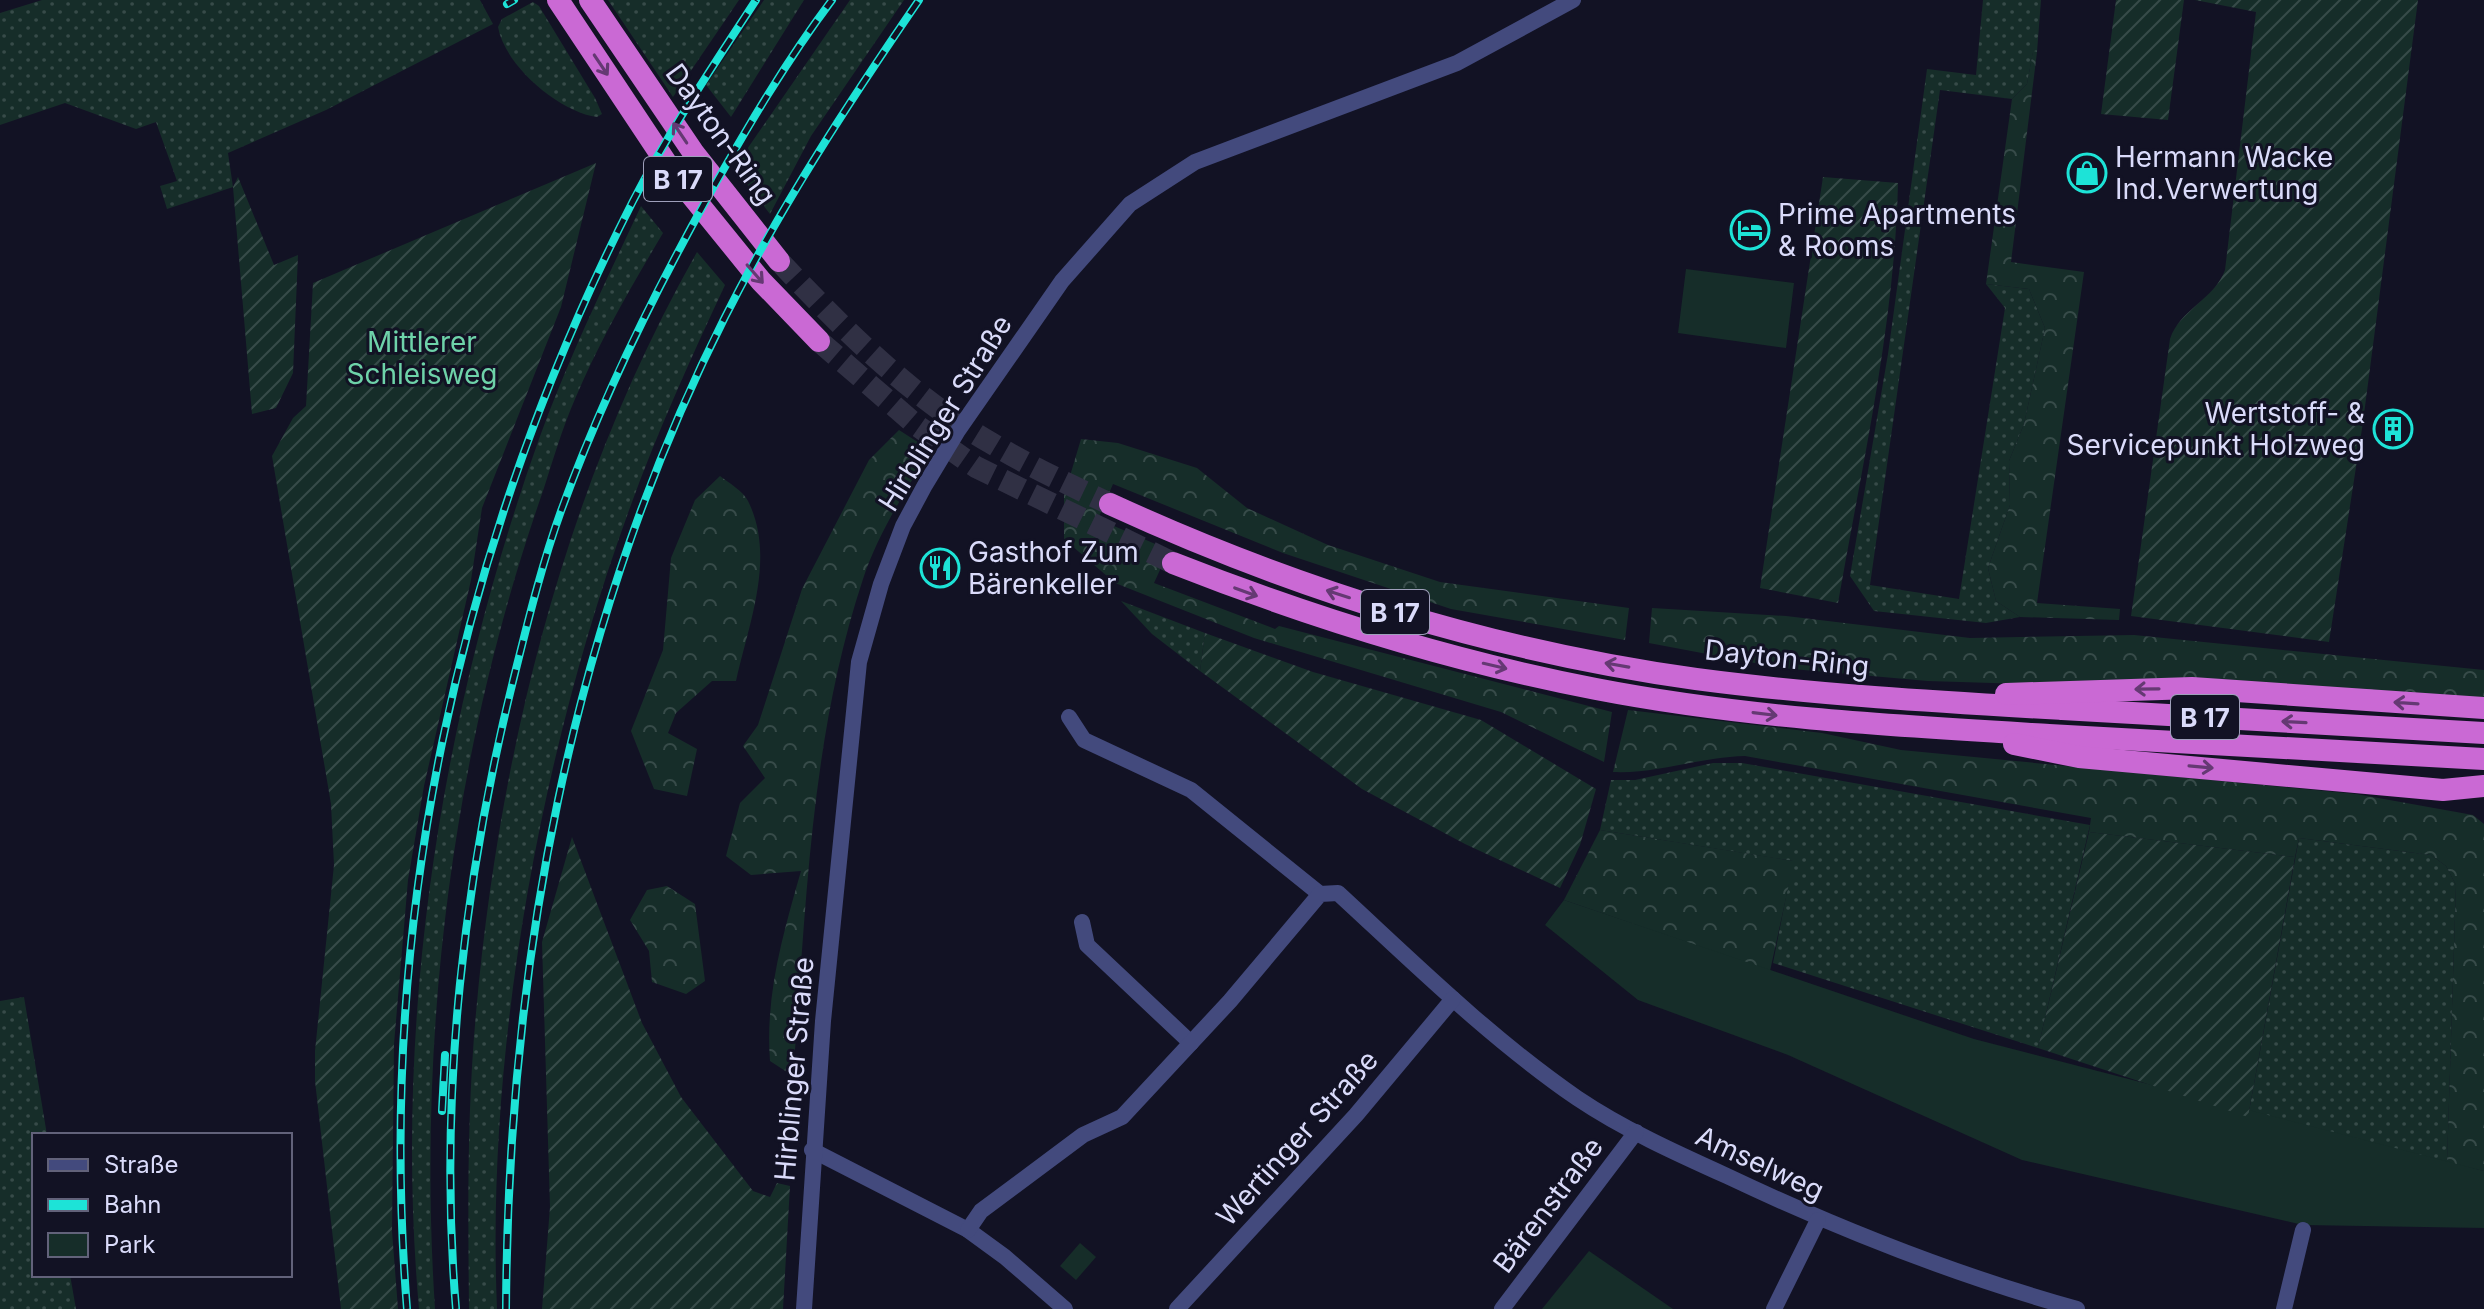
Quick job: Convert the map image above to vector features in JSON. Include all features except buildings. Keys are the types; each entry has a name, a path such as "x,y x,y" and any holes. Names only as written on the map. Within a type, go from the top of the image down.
{"highway":[{"name":"Dayton-Ring","path":"558,0 671,170 761,281 819,341"},
{"name":"Dayton-Ring","path":"590,0 693,152 779,261"},
{"name":"Dayton-Ring","path":"1110,504 1182,537 1307,584 1469,632 1693,679 1925,701 2484,733"},
{"name":"Dayton-Ring","path":"1173,563 1335,622 1463,659 1583,686 1769,714 1930,728 2484,759"},
{"path":"1925,701 2039,691 2192,688 2484,708"},
{"path":"1930,728 2079,757 2443,790 2484,786"},
{"path":"2443,790 2484,804"}],"street":[{"name":"Hirblinger Straße","path":"804,1309 812,1150 859,662 881,584 903,526 957,432 1077,260 1130,204 1168,177 1210,156 1457,63 1573,0"},
{"name":"Amselweg","path":"1069,717 1084,740 1191,790 1320,894 1338,893 1506,1047 1579,1099 1636,1132 1818,1220 2023,1302 2077,1309"},
{"path":"968,1230 981,1211 1083,1135 1122,1117 1191,1043 1320,894"},
{"path":"1082,922 1087,945 1191,1043"},
{"name":"Wertinger Straße","path":"1177,1309 1336,1137 1453,999"},
{"name":"Bärenstraße","path":"1502,1309 1636,1132"},
{"path":"812,1150 968,1230 1065,1309"},
{"path":"1774,1309 1818,1220"},
{"path":"2284,1309 2303,1230"}],"green space":[{"path":"42,0 480,0 493,24 326,110 228,153 233,187 167,209 160,186 177,181 156,122 136,129 65,103 0,125 0,13"},
{"path":"608,0 739,0 673,97"},
{"path":"764,0 804,0 731,117 706,85"},
{"path":"850,0 904,0 811,136 770,214 734,168"},
{"path":"1983,0 2041,0 2037,52 2033,52 2027,84 2012,99 1940,90 1870,585 1959,599 2005,308 1986,284 2029,289 2045,328 2024,424 2009,461 2010,505 1988,568 1996,601 2020,617 1986,623 1874,611 1850,576 1888,354 1927,69 1976,75"},
{"path":"2116,0 2184,0 2168,120 2101,114"},
{"path":"2195,0 2418,0 2363,422 2329,642 2131,616 2170,339 2181,320 2213,289 2225,270 2256,12"},
{"path":"533,2 539,6 595,98 602,114 597,117 551,97 511,57 498,27 502,19"},
{"path":"2033,51 2037,52 2011,262 2084,272 2037,603 2120,609 2119,620 2020,617 1996,601 1988,568 2010,505 2009,461 2024,424 2045,328 2029,289 1986,284 2012,99 2027,84"},
{"name":"Mittlerer Schleisweg","path":"596,163 561,307 482,508 471,580 424,786 408,880 394,1044 392,1231 398,1309 341,1309 315,1081 315,1051 334,865 331,804 272,456 293,418 306,406 313,283"},
{"path":"238,177 274,265 298,255 293,373 276,408 252,414 233,187"},
{"path":"1823,177 1898,183 1896,236 1884,341 1838,603 1760,588"},
{"path":"641,206 663,233 627,294 570,410 511,590 485,690 464,792 448,894 437,998 431,1102 435,1309 419,1309 413,1199 413,1089 420,978 432,868 451,758 475,650 539,439 575,350"},
{"path":"697,252 725,285 674,398 628,513 569,704 525,905 510,1008 500,1110 496,1211 497,1309 469,1309 468,1198 476,1013 502,815 522,717 546,620 575,525 610,432 651,341"},
{"path":"1686,269 1794,283 1786,348 1678,333"},
{"path":"899,430 930,450 876,545 845,639 821,762 813,825 793,1076 770,1061 769,1036 777,965 801,871 751,875 726,856 740,803 765,778 743,746 758,725 802,589 869,460"},
{"path":"1081,439 1118,443 1197,468 1247,508 1328,545 1440,582 1629,608 1625,640 1451,609 1283,553 1113,484 1098,519 1169,550 1154,583 1275,629 1279,626 1612,712 1604,762 1501,712 1254,638 1115,583 1064,539 1064,496"},
{"path":"720,476 748,501 756,522 760,567 753,613 736,681 712,681 676,713 668,733 697,749 687,796 654,789 631,731 663,650 671,558 695,500"},
{"path":"1121,601 1205,633 1200,671 1152,634"},
{"path":"1652,608 1786,616 1970,638 2134,635 2484,670 2484,698 1928,681 1781,668 1649,643"},
{"path":"1205,633 1313,672 1481,720 1596,789 1580,845 1560,888 1465,844 1362,789 1200,671"},
{"path":"1628,710 1822,733 1901,750 2356,794 2473,815 2484,824 2484,1171 2447,1163 2456,885 2446,866 2431,855 2299,838 2295,857 2089,832 2091,818 1745,756 1613,772"},
{"path":"1713,763 1742,763 2090,825 2038,1048 1773,963 1793,861 1600,830 1611,780 1635,780"},
{"path":"1600,830 1794,861 1770,971 1564,900"},
{"path":"2089,832 2295,857 2248,1117 2038,1048"},
{"path":"572,837 642,1023 681,1097 753,1191 770,1197 777,1183 790,1186 783,1309 542,1309 550,1207 542,942"},
{"path":"2299,838 2431,855 2446,866 2456,885 2447,1163 2248,1117"},
{"path":"667,886 695,904 705,981 686,994 652,982 649,951 630,920 647,890"},
{"path":"1564,900 1974,1039 2484,1171 2484,1228 2303,1225 2022,1160 1788,1055 1638,1000 1545,925"},
{"path":"24,997 47,1133 32,1133 32,1277 70,1277 76,1309 0,1309 0,1001"},
{"path":"1080,1243 1096,1257 1076,1280 1060,1266"},
{"path":"1589,1251 1673,1309 1542,1309"}],"tunnel":[{"path":"779,261 853,336 933,404 1005,451 1110,504"},
{"path":"819,341 916,425 976,467 1173,563"}],"railway":[{"path":"507,4 514,0"},
{"path":"407,1309 401,1165 405,1022 419,880 443,740 476,601 520,465 572,331 647,175 756,0"},
{"path":"456,1309 450,1147 460,985 470,904 498,744 543,568 561,511 593,430 667,272 752,120 832,0"},
{"path":"506,1309 510,1181 519,1053 535,926 558,800 588,676 626,553 671,434 725,317 817,155 919,0"},
{"path":"442,1111 445,1055"}],"place":[{"name":"Hermann Wacke Ind.Verwertung","path":"2087,173"},
{"name":"Prime Apartments & Rooms","path":"1750,230"},
{"name":"Wertstoff- & Servicepunkt Holzweg","path":"2393,429"},
{"name":"Gasthof Zum Bärenkeller","path":"940,568"}]}
